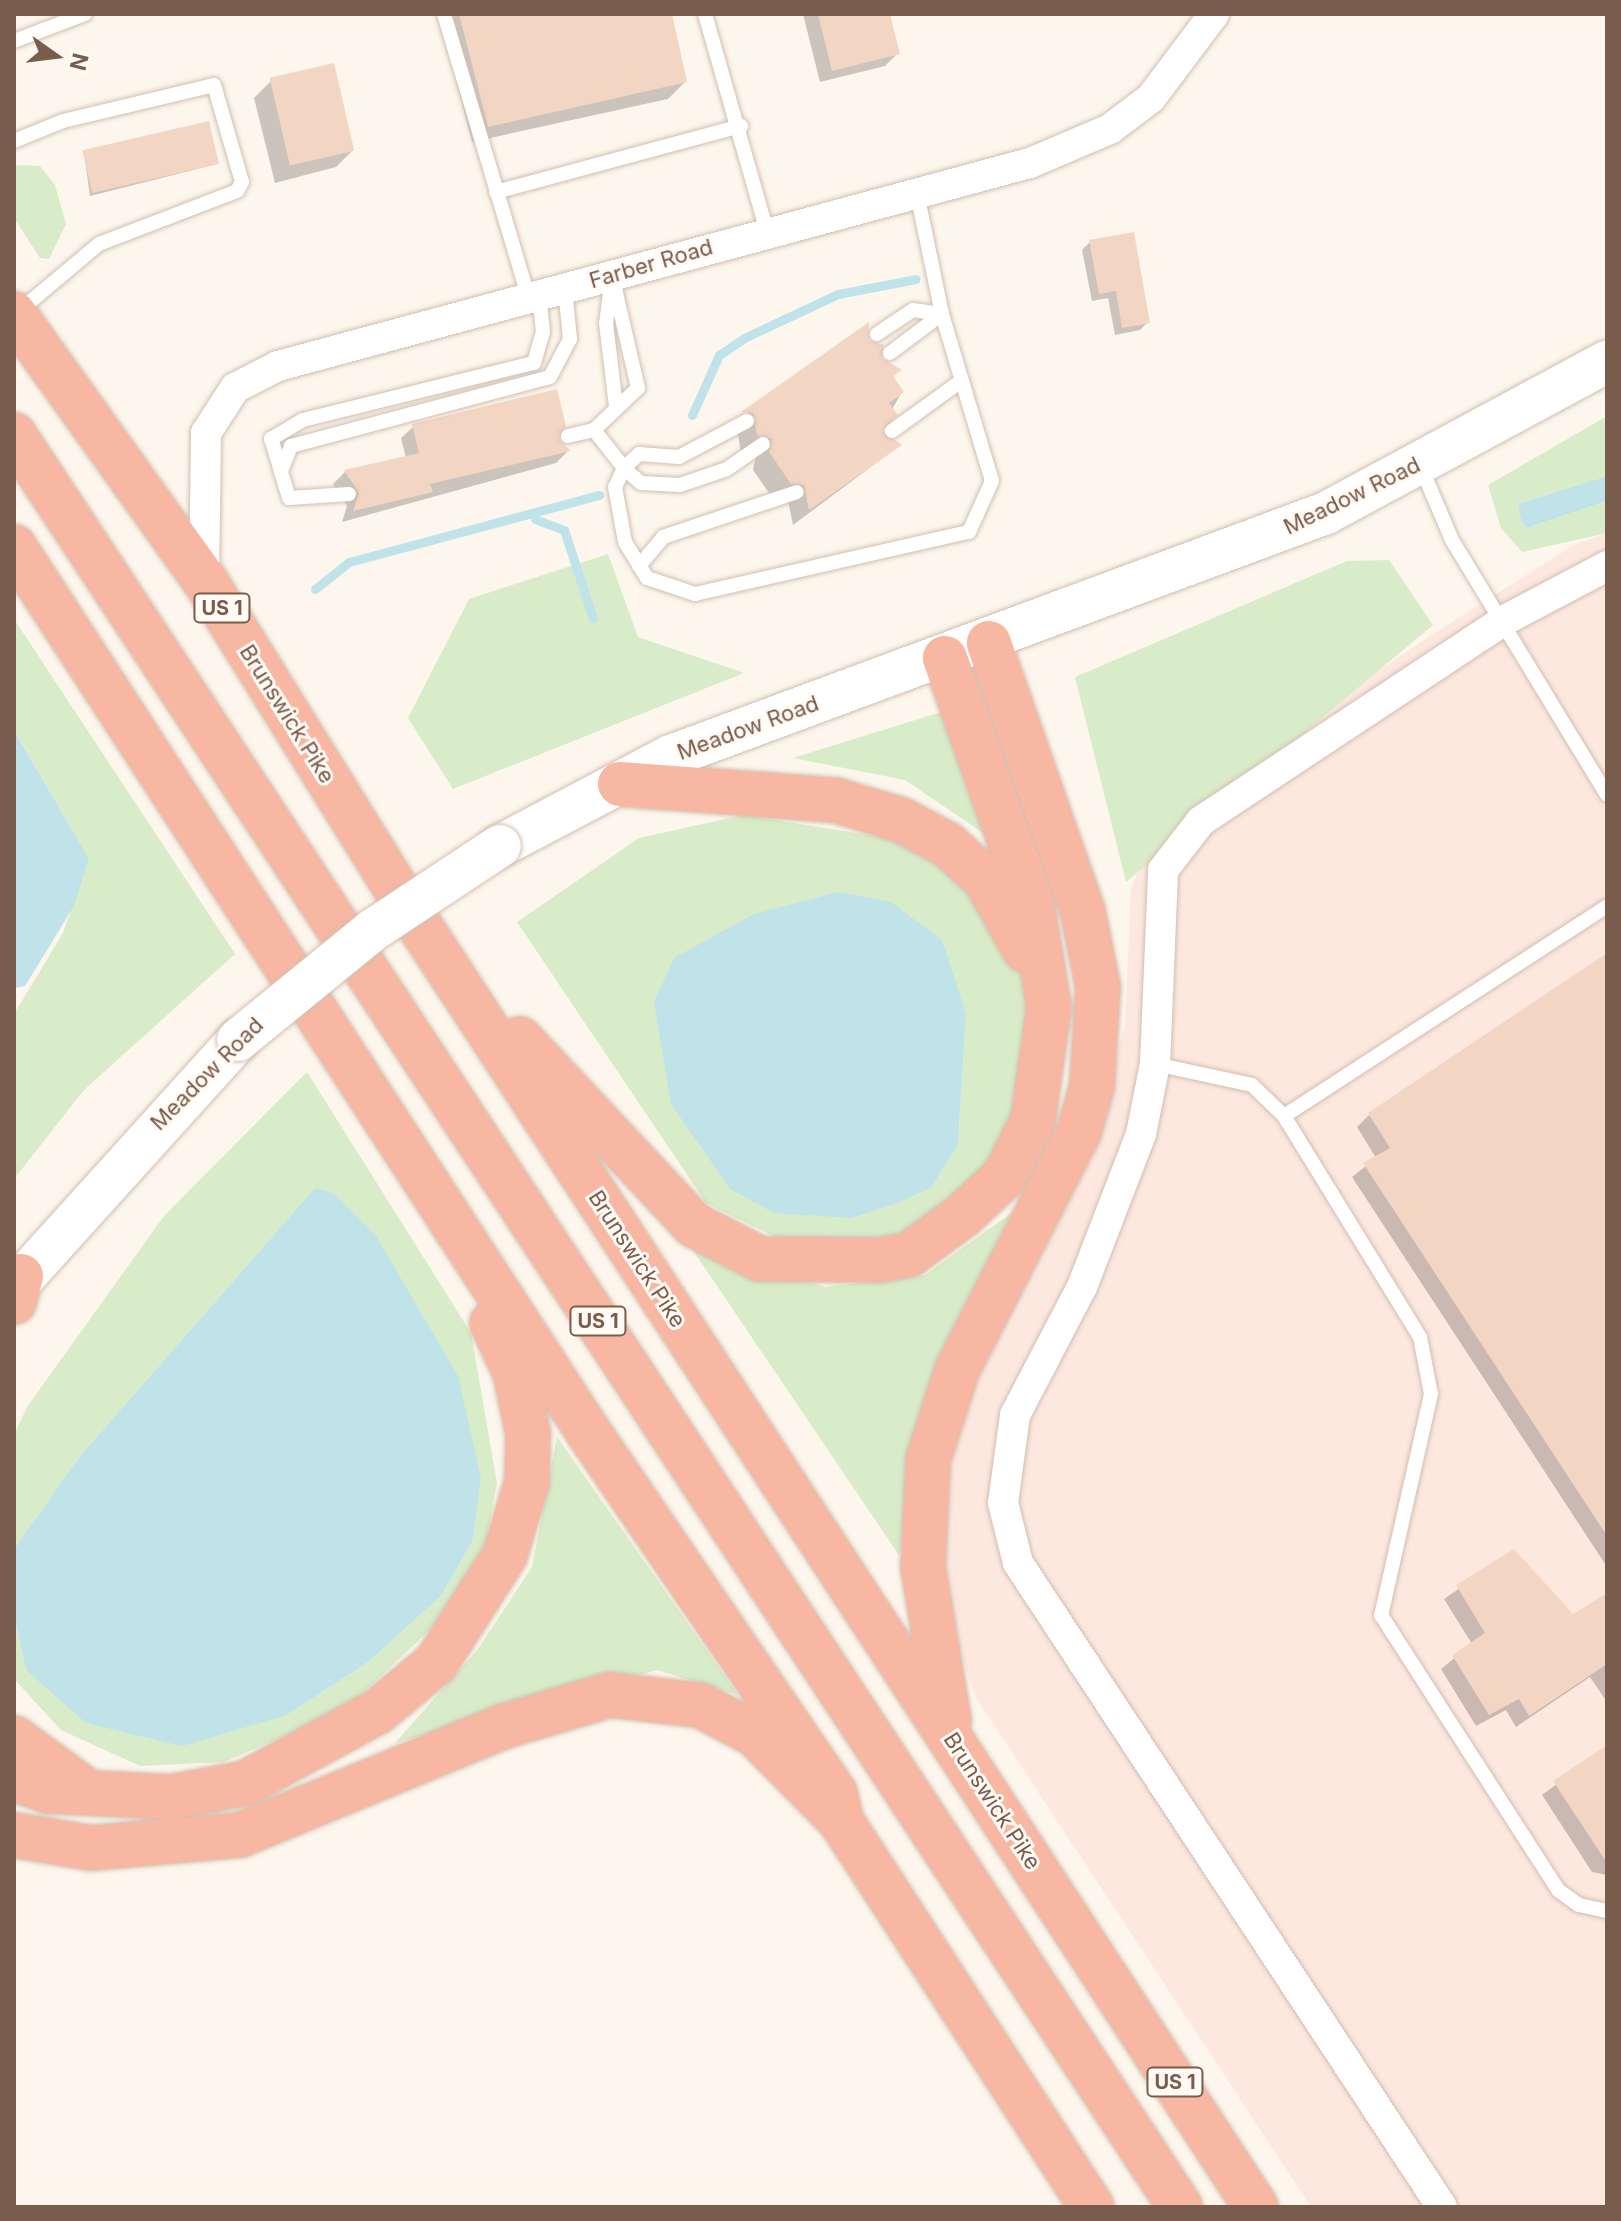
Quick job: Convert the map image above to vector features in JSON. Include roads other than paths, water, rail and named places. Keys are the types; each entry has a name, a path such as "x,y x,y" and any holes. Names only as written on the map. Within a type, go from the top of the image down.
{"highway":[{"name":"Brunswick Pike","path":"14,314 204,579 412,914 1256,2207"},
{"name":"US 1","path":"14,435 1180,2207"},
{"path":"14,547 422,1177 835,1794 841,1821"},
{"path":"952,1739 923,1568 928,1460 957,1370 1079,1132 1092,1086 1098,987 1083,912 989,643"},
{"path":"412,914 626,1157 694,1225 760,1259 880,1260 910,1254 962,1216 1004,1177 1033,1120 1049,1007 1032,904 945,658"},
{"path":"620,784 835,800 901,820 948,845 986,880 1012,919 1049,1007"},
{"path":"14,1779 93,1795 171,1797 246,1783 314,1750 377,1712 436,1663 505,1555 527,1482 528,1433 518,1387 422,1177"},
{"path":"14,1835 91,1848 240,1835 505,1726 609,1695 673,1698 725,1716 755,1734 841,1821 1092,2207"},
{"path":"14,1738 93,1795"}],"street":[{"name":"Farber Road","path":"204,579 206,433 235,388 278,366 767,231 1030,163 1110,129 1151,98 1214,14"},
{"name":"Meadow Road","path":"16,1288 238,1040 373,930 500,846 671,756 1230,553 1420,464 1607,362"},
{"path":"1442,2207 1018,1563 1003,1503 1015,1415 1082,1287 1141,1134 1155,1064 1163,870 1201,821 1505,620 1607,566"}],"lane":[{"path":"14,41 85,14"},
{"path":"281,471 291,446 550,377 570,339 544,294 496,192 444,14"},
{"path":"705,14 741,126 767,231"},
{"path":"14,141 63,121 214,85 242,182 237,191 99,244 14,314"},
{"path":"496,192 741,126"},
{"path":"747,421 679,457 639,454 624,468 615,487 625,542 647,578 695,594 969,532 992,481 942,314 917,192"},
{"path":"612,275 606,323 616,407"},
{"path":"568,436 594,430 638,388 612,275"},
{"path":"349,494 289,498 271,439 303,420 534,363 543,332 544,294"},
{"path":"877,334 913,310 942,314"},
{"path":"890,353 942,314"},
{"path":"892,431 961,381"},
{"path":"594,430 624,468 641,483 680,485 727,469 763,444"},
{"path":"1420,464 1452,540 1505,620 1607,795"},
{"path":"639,566 663,537 797,492"},
{"path":"1284,1116 1607,906"},
{"path":"1155,1064 1252,1085 1284,1116 1429,1360 1431,1394 1381,1615 1558,1890 1579,1905 1607,1911"}],"water":[{"path":"1607,476 1607,501 1526,528 1518,504"},
{"path":"14,730 89,859 74,906 25,986 14,988"},
{"path":"838,892 891,902 942,940 966,1014 958,1145 931,1188 892,1205 851,1218 774,1213 730,1189 671,1104 654,1002 674,958 754,914"},
{"path":"315,1188 333,1193 376,1236 458,1376 481,1479 473,1540 441,1596 368,1662 287,1715 182,1746 86,1723 26,1670 14,1615 14,1549 80,1456"}],"waterway":[{"path":"692,415 719,355 744,338 838,294 916,279"},
{"path":"315,589 349,562 599,495"},
{"path":"535,519 564,530 593,618"}]}
